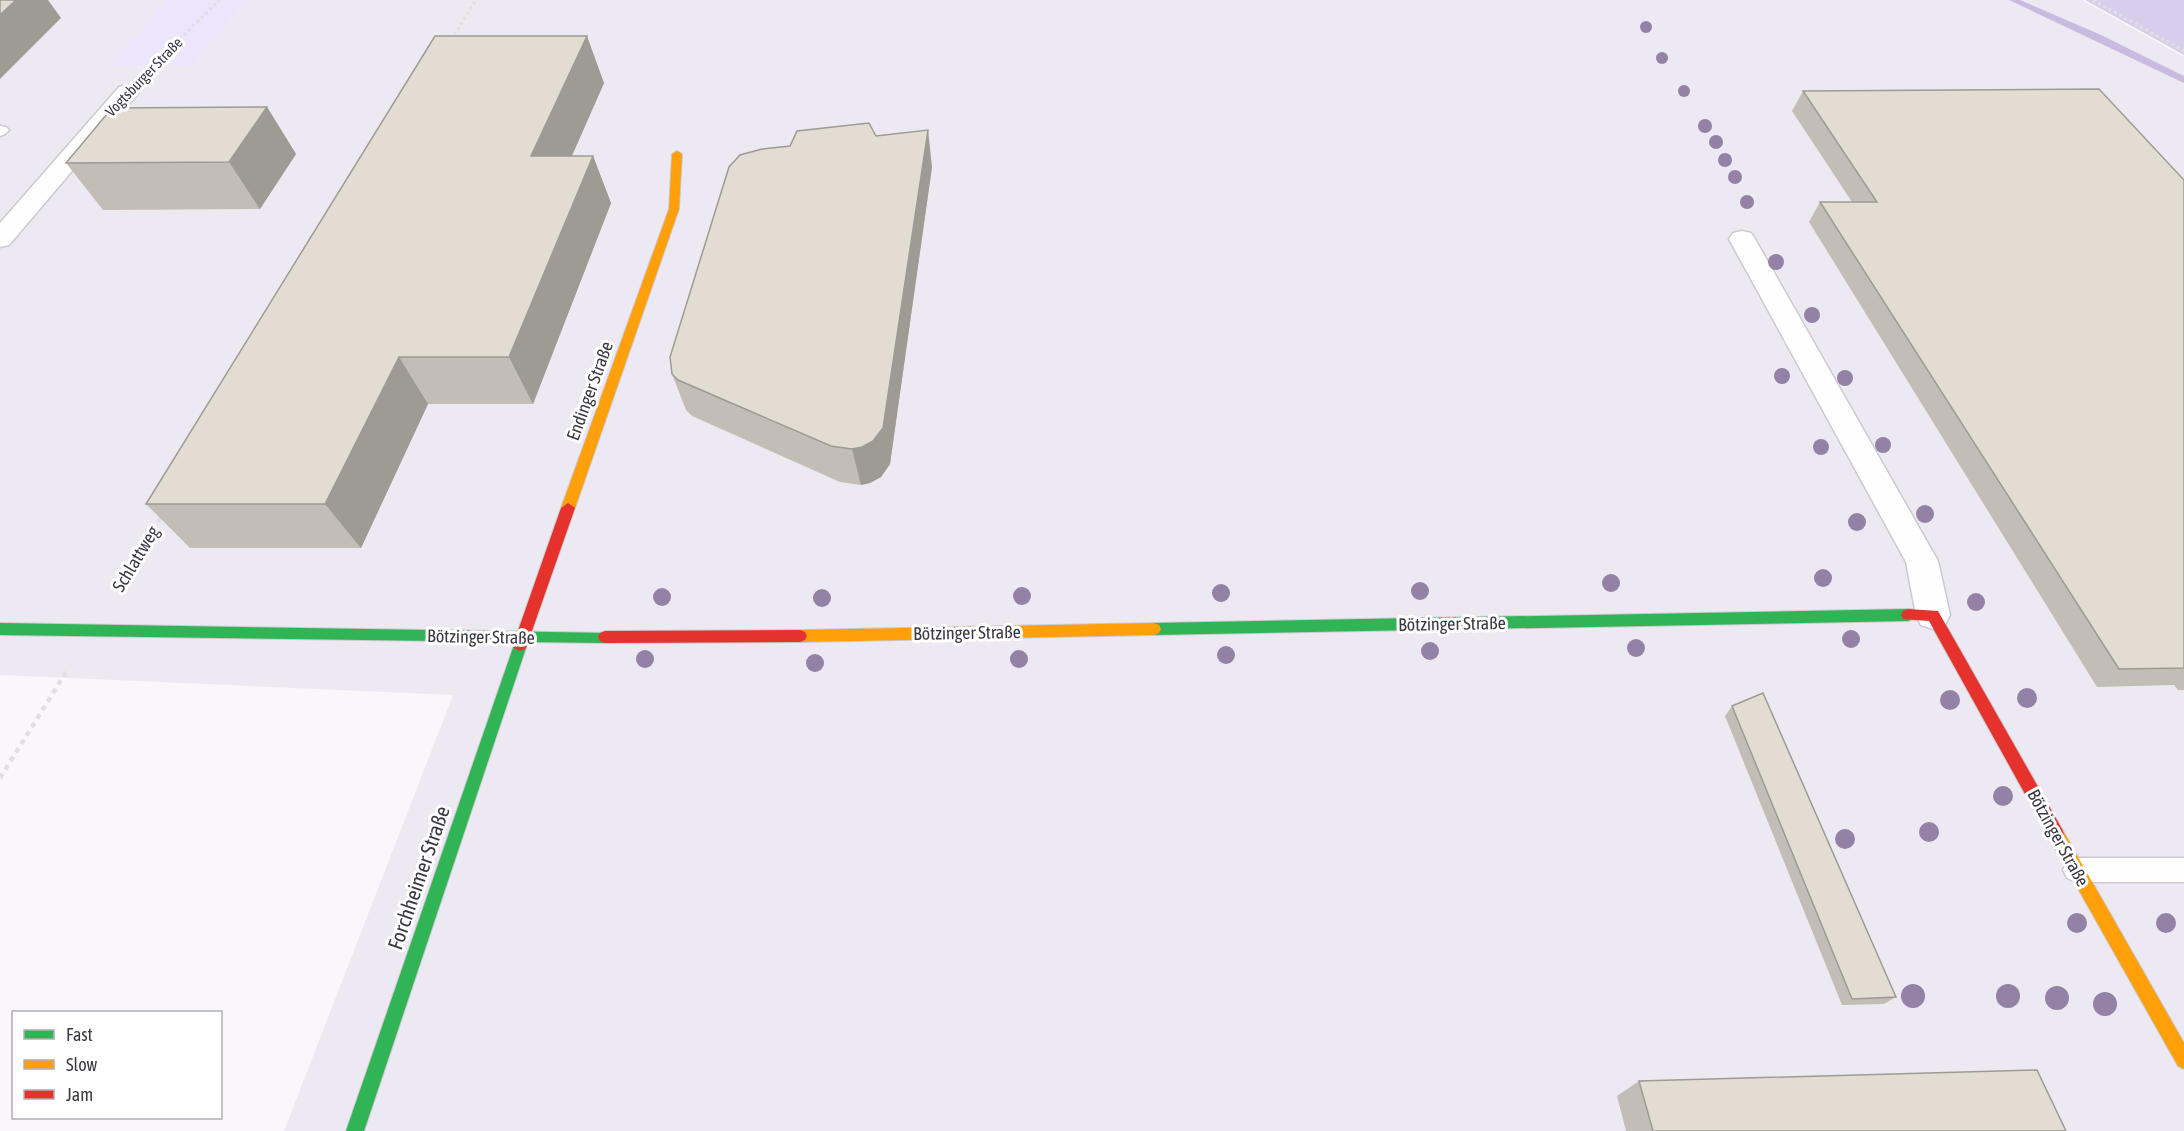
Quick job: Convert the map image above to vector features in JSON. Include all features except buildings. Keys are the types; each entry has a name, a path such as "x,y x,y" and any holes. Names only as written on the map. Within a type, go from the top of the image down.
{"street":[{"name":"Vogtsburger Straße","path":"0,239 127,92"},
{"name":"Endinger Straße","path":"522,638 674,209 677,154"},
{"name":"Bötzinger Straße","path":"1742,239 1922,561 1933,615 2184,1060"},
{"name":"Bötzinger Straße","path":"0,629 522,638 797,636 1933,615"},
{"name":"Forchheimer Straße","path":"355,1131 522,638"}],"lane":[{"path":"2076,870 2184,870"}],"path":[{"name":"Vogtsburger Straße","path":"127,92 219,0"},
{"path":"451,41 476,0"},
{"path":"2093,0 2184,51"},
{"name":"Schlattweg","path":"0,778 166,508"}],"shaded area":[{"path":"0,0 167,0 111,65 192,66 248,0 2082,0 2184,57 2184,1131 284,1131 453,695 0,675"},
{"path":"167,0 248,0 192,66 110,65"},
{"path":"2085,0 2184,0 2184,55"}],"waterway":[{"path":"2013,0 2096,36 2184,80"}],"traffic: fast":[{"path":"1154,629 1908,615"},
{"path":"0,629 605,637"},
{"path":"355,1131 520,645"}],"traffic: slow":[{"path":"568,508 674,209 677,154"},
{"path":"800,636 1154,629"},
{"path":"2056,834 2184,1060"}],"traffic: jam":[{"path":"520,645 568,508"},
{"path":"1908,615 1933,615 2056,834"},
{"path":"605,637 800,636"}]}
